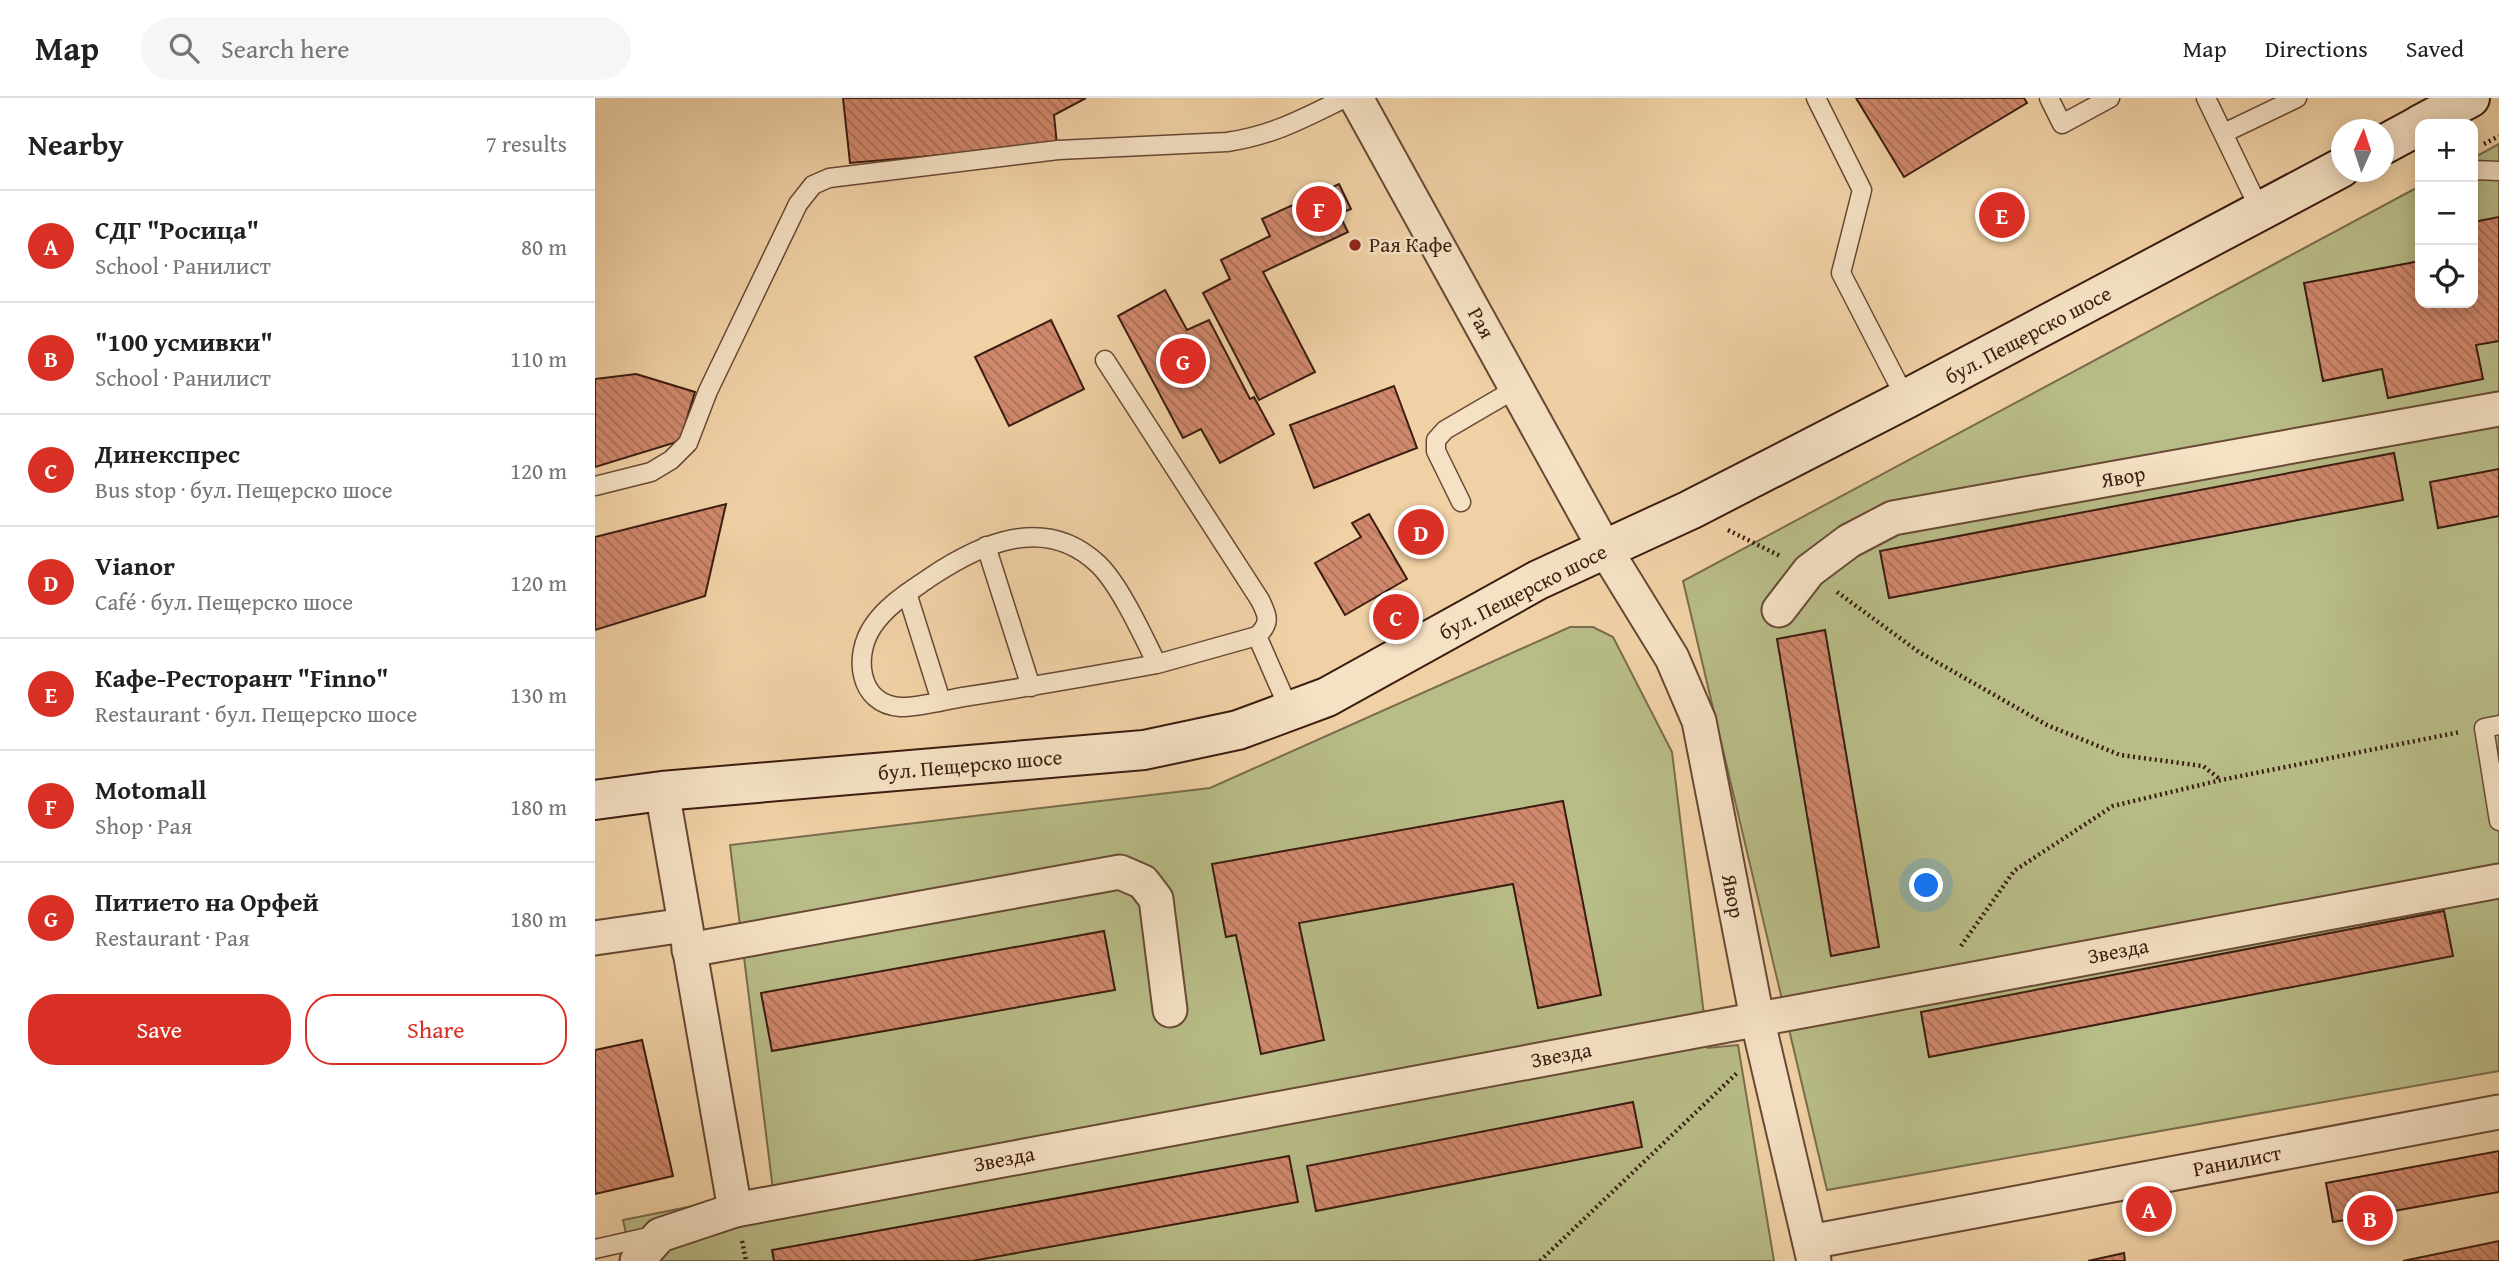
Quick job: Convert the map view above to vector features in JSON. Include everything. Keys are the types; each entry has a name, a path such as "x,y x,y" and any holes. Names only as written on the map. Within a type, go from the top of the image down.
{"main road":[{"path":"2394,139 2440,113"},
{"name":"бул. Пещерско шосе","path":"595,800 661,791 1144,750 1238,730 1327,697 1521,589 1690,510 1906,399 2331,174"}],"street":[{"name":"Рая","path":"1356,98 1605,549"},
{"name":"Явор","path":"1779,610 1809,571 1849,541 1893,518 2499,409"},
{"name":"Явор","path":"1605,549 1672,658 1699,721 1761,1032 1812,1251"},
{"path":"661,791 735,1210"},
{"path":"595,938 687,937 1120,872 1143,883 1156,899 1170,1010"},
{"name":"Звезда","path":"660,1235 735,1210 1761,1032 1932,986 2499,881"},
{"name":"Ранилист","path":"1812,1251 2499,1112"},
{"path":"637,1261 660,1235"}],"lane":[{"path":"595,486 651,472 671,460 688,443 708,391 798,204 813,185 829,178 1058,150 1227,142 1274,132 1345,98"},
{"path":"1816,98 1862,190 1841,273 1906,399"},
{"path":"2049,98 2062,124 2110,98"},
{"path":"2206,98 2261,212"},
{"path":"2224,133 2297,98"},
{"path":"2478,170 2499,171"},
{"path":"1105,360 1260,600 1267,614 1265,628 1257,636 1157,664 900,707 878,700 866,690 862,672 863,651 871,629 883,612 956,560 986,546 1017,538 1056,538 1098,564 1120,594 1157,664"},
{"path":"1461,502 1436,451 1436,440 1445,430 1517,388"},
{"path":"986,546 1031,687"},
{"path":"907,593 941,701"},
{"path":"1257,636 1290,711"},
{"path":"2491,726 2499,821"},
{"path":"595,1249 660,1235"}],"path":[{"path":"1690,510 1809,571 1919,652 2047,725 2119,755 2203,766 2221,780"},
{"path":"1932,986 2014,871 2113,806 2221,780 2491,726"},
{"path":"1540,1261 1761,1032"}],"green space":[{"path":"2499,144 2499,1071 1827,1190 1683,581 2415,189 2415,308 2478,308 2478,155"},
{"path":"1570,627 1593,627 1613,637 1672,752 1708,1048 1738,1045 1774,1261 632,1261 623,1220 773,1190 730,845 1210,788"}],"building":[{"path":"843,98 1086,98 1054,115 1057,145 850,163"},
{"path":"1856,98 2024,98 2027,103 1904,177"},
{"path":"1339,184 1351,209 1339,214 1348,232 1263,272 1315,372 1259,400 1203,293 1230,279 1221,260 1270,236 1262,219"},
{"path":"2499,217 2499,341 2476,345 2483,379 2388,398 2382,369 2323,381 2304,283 2415,262 2415,308 2478,308 2478,221"},
{"path":"1165,290 1187,330 1209,320 1250,399 1254,397 1274,434 1220,463 1201,429 1183,438 1118,316"},
{"path":"1051,320 1084,389 1009,426 975,357"},
{"path":"636,374 695,392 680,441 595,467 595,379"},
{"path":"1394,386 1417,448 1314,488 1290,425"},
{"path":"2394,453 2403,500 1889,598 1880,551"},
{"path":"2499,469 2499,516 2438,528 2430,482"},
{"path":"726,504 705,596 595,630 595,537"},
{"path":"1369,514 1407,579 1345,615 1315,563 1361,537 1352,523"},
{"path":"1825,630 1879,947 1831,956 1777,639"},
{"path":"1563,801 1601,995 1538,1008 1513,884 1299,923 1324,1040 1261,1054 1236,935 1226,937 1212,864"},
{"path":"2444,911 2453,956 1929,1057 1921,1012"},
{"path":"1104,931 1115,990 772,1051 761,993"},
{"path":"642,1040 673,1176 595,1194 595,1050"},
{"path":"1633,1102 1642,1147 1316,1211 1307,1166"},
{"path":"2499,1151 2499,1192 2333,1222 2326,1183"},
{"path":"1289,1156 1298,1202 972,1261 774,1261 772,1250"},
{"path":"2499,1241 2499,1261 2403,1261"},
{"path":"2124,1253 2125,1261 2088,1261"}],"place":[{"name":"Motomall","path":"1319,209"},
{"name":"Кафе-Ресторант \"Finno\"","path":"2002,215"},
{"name":"Рая Кафе","path":"1355,245"},
{"name":"Питието на Орфей","path":"1183,361"},
{"name":"Vianor","path":"1421,532"},
{"name":"Динекспрес","path":"1396,617"},
{"name":"СДГ \"Росица\"","path":"2149,1209"},
{"name":"\"100 усмивки\"","path":"2370,1218"}]}
